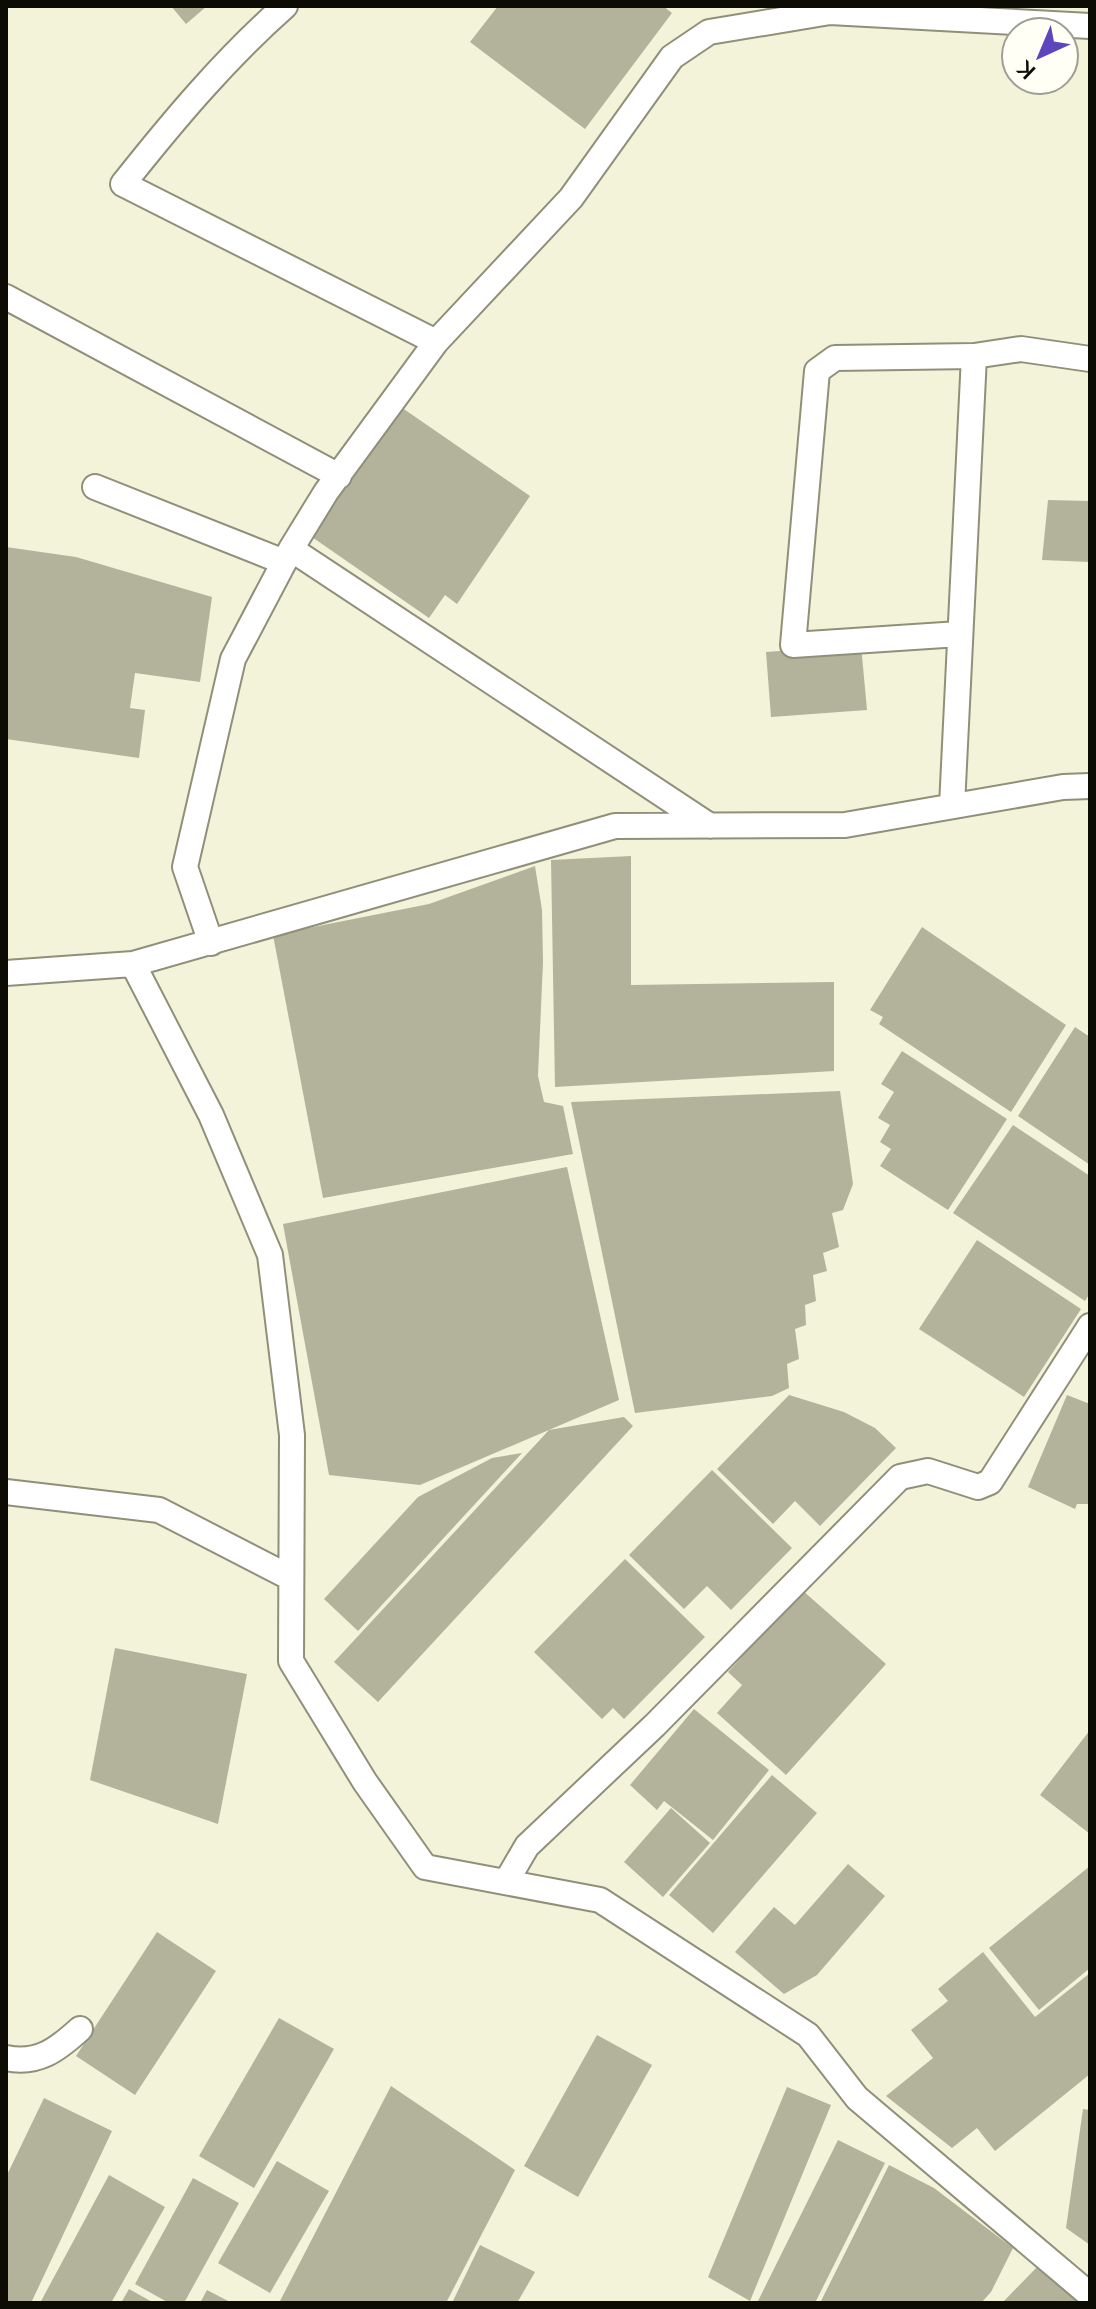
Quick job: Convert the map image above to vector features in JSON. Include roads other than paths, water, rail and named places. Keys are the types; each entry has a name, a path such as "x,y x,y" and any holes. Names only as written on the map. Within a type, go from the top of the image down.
{"street":[{"path":"285,6 247,40 181,111 123,184 436,342"},
{"path":"211,943 185,867 233,659 288,556 339,476 436,342 571,198 672,57 696,38 724,28 830,12 946,12 1090,26"},
{"path":"6,297 339,476"},
{"path":"959,634 793,645 817,371 835,358 974,356 1021,349 1090,359"},
{"path":"952,806 974,356"},
{"path":"95,487 288,556 710,826"},
{"path":"6,973 133,964 615,826 845,825 1063,787 1090,786"},
{"path":"133,964 211,1115 270,1255 292,1435 291,1661 365,1782 425,1867 600,1900 808,2035 857,2098 1090,2295"},
{"path":"506,1882 527,1846 655,1725 900,1477 928,1471 978,1487 990,1482 1090,1326"},
{"path":"6,1492 159,1510 291,1578"},
{"path":"6,2058 25,2060 48,2054 80,2029"}]}
